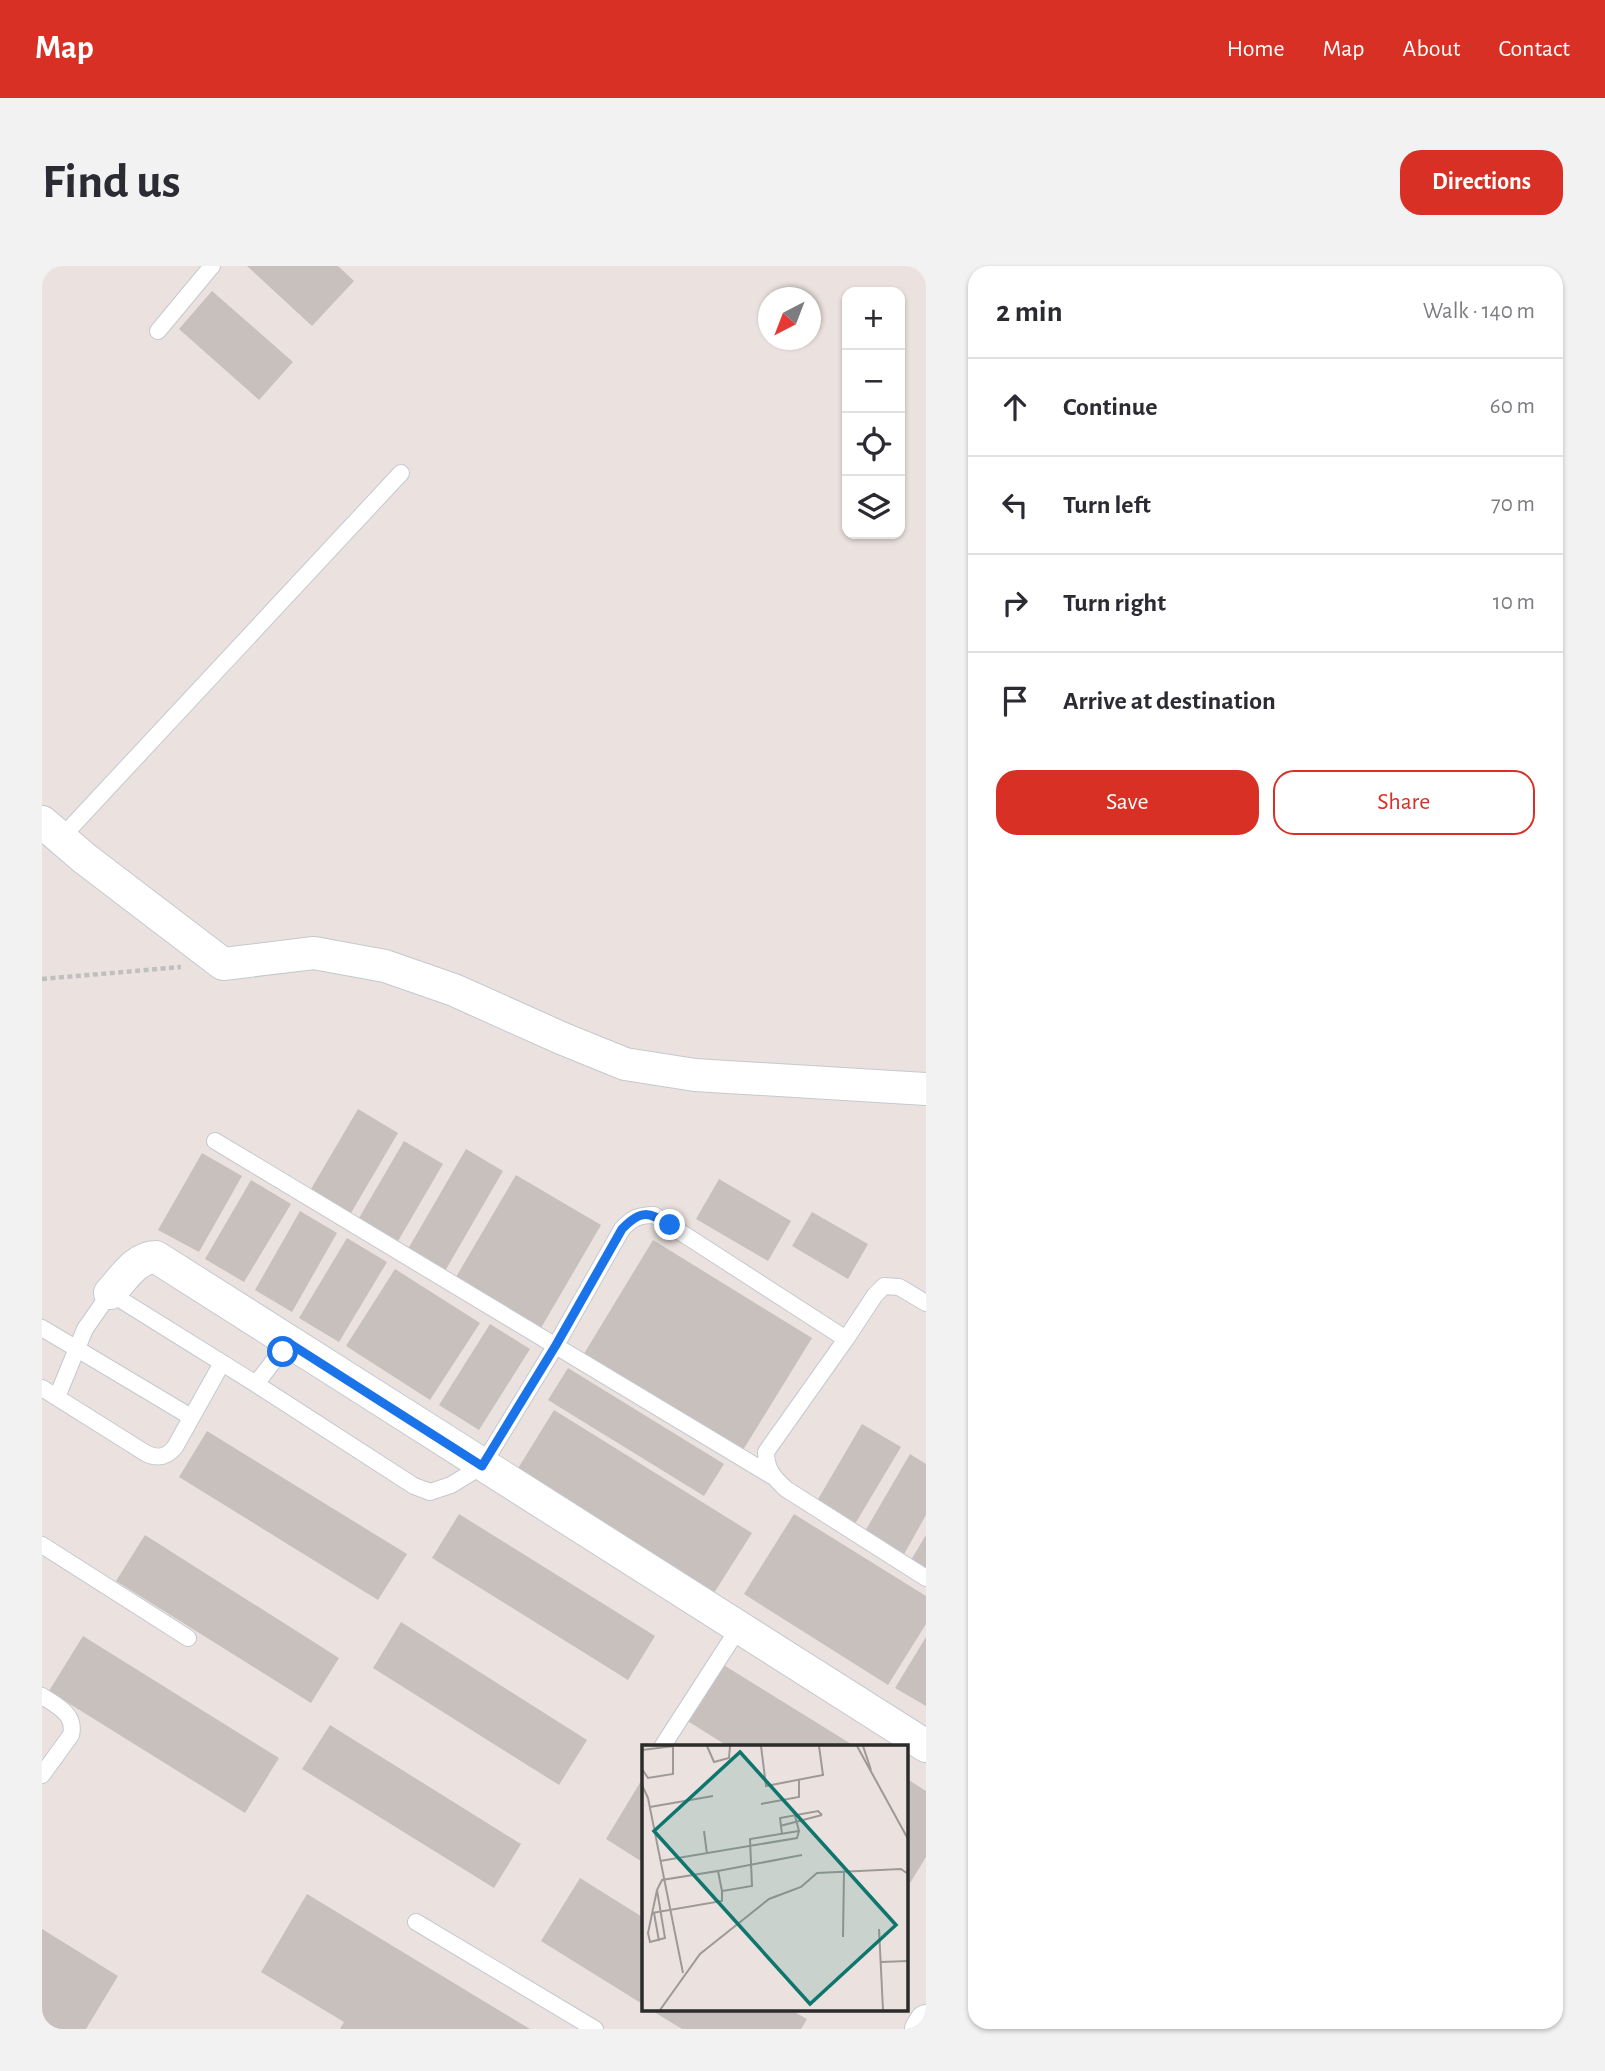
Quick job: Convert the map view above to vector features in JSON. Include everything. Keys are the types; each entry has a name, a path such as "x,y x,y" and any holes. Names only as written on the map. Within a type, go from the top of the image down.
{"street":[{"path":"51,830 223,964 314,953 385,965 454,990 561,1038 625,1063 695,1074 926,1089"},
{"path":"110,1293 139,1262 156,1257 926,1746"},
{"path":"921,2029 926,2021"}],"lane":[{"path":"158,331 212,266"},
{"path":"51,830 401,473"},
{"path":"215,1141 772,1476 808,1504 926,1578"},
{"path":"57,1397 85,1329 110,1293 414,1486 430,1492 450,1485 482,1466 556,1345 622,1229 632,1218 643,1215 654,1215 846,1339"},
{"path":"772,1476 766,1464 766,1452 875,1295 884,1286 899,1287 926,1303"},
{"path":"42,1328 191,1417"},
{"path":"256,1384 272,1363 292,1345"},
{"path":"42,1388 155,1457 163,1457 170,1453 222,1363"},
{"path":"42,1545 188,1637"},
{"path":"663,1745 740,1626"},
{"path":"42,1696 67,1713 73,1728 71,1735 42,1775"},
{"path":"416,1922 594,2029"}],"path":[{"path":"42,979 223,964"}],"building":[{"path":"247,266 338,266 354,281 312,326"},
{"path":"212,291 293,362 259,400 179,329"},
{"path":"358,1109 398,1133 351,1213 311,1189"},
{"path":"404,1141 443,1164 398,1241 359,1218"},
{"path":"466,1149 503,1171 445,1271 408,1249"},
{"path":"202,1153 242,1176 199,1252 158,1230"},
{"path":"516,1175 601,1225 541,1328 456,1277"},
{"path":"719,1179 791,1221 768,1261 696,1219"},
{"path":"251,1180 291,1204 244,1282 205,1259"},
{"path":"300,1211 337,1233 292,1312 255,1290"},
{"path":"812,1212 868,1244 848,1279 792,1246"},
{"path":"347,1238 387,1262 339,1342 299,1318"},
{"path":"653,1240 812,1338 740,1455 582,1357"},
{"path":"395,1269 480,1323 430,1400 346,1346"},
{"path":"490,1324 530,1349 479,1430 439,1405"},
{"path":"568,1368 724,1464 704,1496 548,1400"},
{"path":"554,1410 752,1533 714,1593 517,1470"},
{"path":"862,1424 901,1447 855,1524 817,1501"},
{"path":"207,1431 407,1554 378,1600 179,1477"},
{"path":"910,1454 926,1464 926,1515 903,1556 864,1533"},
{"path":"459,1514 655,1636 628,1680 432,1558"},
{"path":"794,1514 926,1596 926,1624 888,1685 744,1594"},
{"path":"145,1535 339,1658 311,1703 116,1581"},
{"path":"926,1535 926,1569 911,1560"},
{"path":"401,1622 587,1740 559,1785 373,1668"},
{"path":"83,1636 279,1758 245,1813 49,1691"},
{"path":"926,1637 926,1706 895,1688"},
{"path":"722,1664 853,1745 726,1745 686,1720"},
{"path":"330,1725 521,1844 494,1888 302,1769"},
{"path":"642,1779 642,1862 606,1839"},
{"path":"908,1780 926,1791 926,1857 908,1886"},
{"path":"580,1878 642,1917 642,2004 541,1941"},
{"path":"307,1894 530,2029 340,2029 344,2022 261,1972"},
{"path":"42,1929 118,1976 86,2029 42,2029"},
{"path":"653,2011 793,2011 807,2019 801,2029 682,2029"}],"route":[{"path":"283,1352 292,1345 482,1466 556,1345 622,1229 632,1218 643,1215 654,1215 670,1225"}]}
